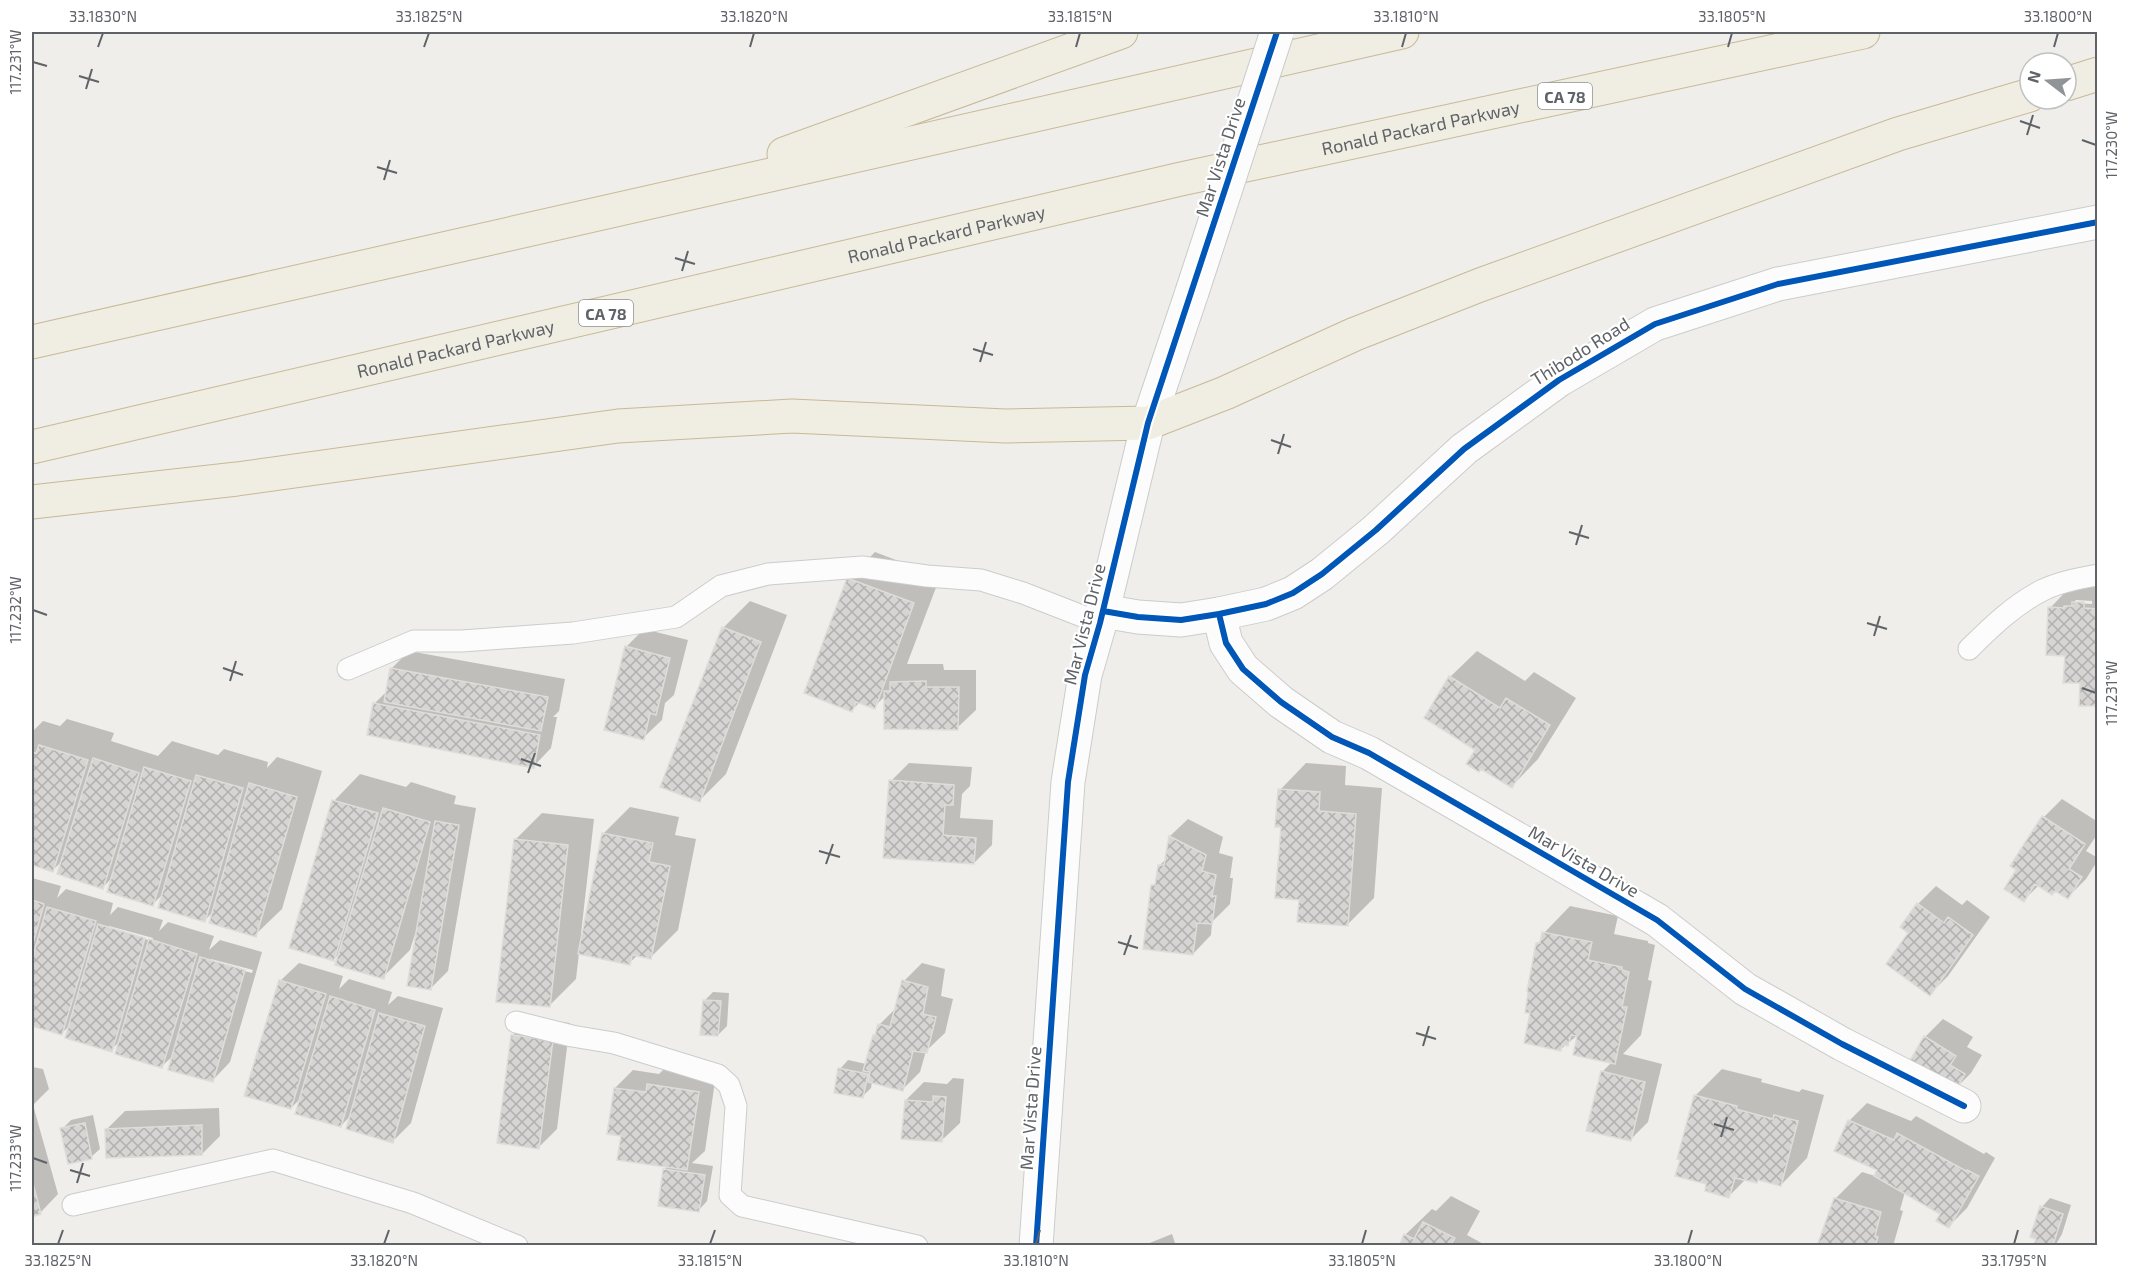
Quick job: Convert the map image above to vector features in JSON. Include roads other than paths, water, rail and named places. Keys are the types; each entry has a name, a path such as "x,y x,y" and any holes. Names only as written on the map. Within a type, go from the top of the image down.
{"highway":[{"path":"652,202 1121,32"},
{"path":"32,342 1402,32"},
{"name":"Ronald Packard Parkway","path":"32,447 1181,178 1863,32"},
{"path":"2078,80 2097,74"},
{"path":"32,502 237,479 618,426 792,416 1005,426 1148,423 1225,393 1355,334 1491,280 1898,134 2018,99"}],"street":[{"name":"Mar Vista Drive","path":"1036,1245 1068,782 1085,675 1148,423 1276,32"},
{"name":"Thibodo Road","path":"1101,617 1181,620 1266,604 1293,593 1322,574 1376,530 1464,449 1559,380 1647,327 1778,284 2097,222"},
{"name":"Mar Vista Drive","path":"1220,614 1226,643 1243,669 1281,702 1332,737 1369,753 1657,920 1745,989 1842,1044 1964,1106"}],"lane":[{"path":"348,669 414,641 462,641 573,633 676,617 721,586 768,574 862,567 927,576 981,580 1101,617"},
{"path":"1969,649 1997,621 2043,590 2097,575"},
{"path":"516,1022 572,1036 614,1043 718,1075 729,1085 736,1106 730,1196 742,1206 917,1245"},
{"path":"73,1205 273,1160 413,1203 517,1245"}]}
